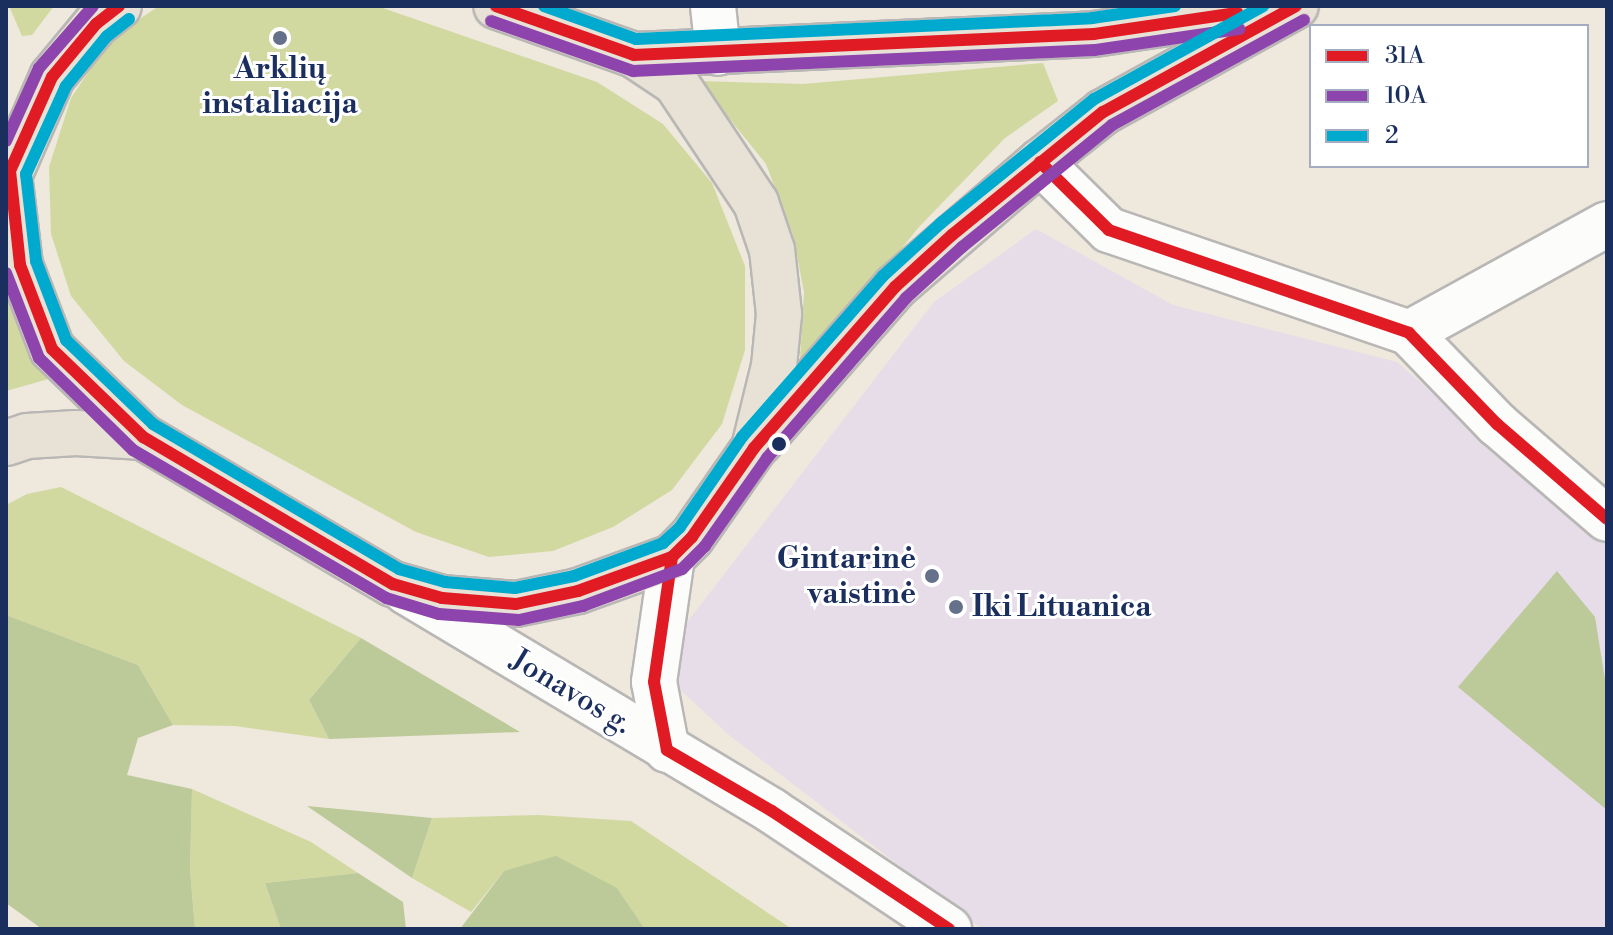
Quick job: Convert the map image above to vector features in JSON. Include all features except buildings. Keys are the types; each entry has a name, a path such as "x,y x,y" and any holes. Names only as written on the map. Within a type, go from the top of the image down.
{"main road":[{"path":"119,6 96,24 52,77 7,168 20,265 52,349 143,437 393,584 442,598 516,604 578,591 672,557 692,537 754,448 895,287 1103,112 1296,6"},
{"path":"496,6 634,55 676,83 719,143 756,203 772,250 778,327 774,366 754,448"},
{"path":"634,55 1094,34 1284,6"},
{"path":"16,440 76,433 143,437"}],"street":[{"path":"713,6 718,53"},
{"path":"1040,162 1109,230 1409,333 1497,424 1607,519"},
{"path":"1409,333 1607,224"},
{"name":"Jonavos g.","path":"667,750 654,682 672,557"},
{"name":"Jonavos g.","path":"393,584 772,811 949,929"}],"shaded area":[{"path":"1036,229 1173,305 1397,362 1607,542 1607,929 982,929 729,735 663,674 665,651 934,302"}],"green space":[{"path":"9,6 54,6 32,35 22,36"},
{"path":"159,6 377,6 597,82 663,124 712,183 745,266 745,350 722,424 672,490 613,527 553,551 489,557 416,532 182,405 124,361 71,296 51,234 49,167 71,98 111,38"},
{"path":"1043,63 1058,101 1005,138 918,228 799,377 804,292 793,235 766,164 699,81 803,84"},
{"path":"6,298 19,327 52,378 6,391"},
{"path":"61,487 361,638 309,700 329,739 235,726 173,725 138,665 6,615 6,505 27,494"},
{"path":"1557,571 1595,617 1607,692 1607,810 1458,687"},
{"path":"6,615 138,665 173,725 138,738 127,775 192,789 190,870 195,929 42,929 6,903"},
{"path":"361,638 520,732 329,739 309,700"},
{"path":"192,789 311,842 358,873 265,883 281,929 195,929 190,870"},
{"path":"307,806 432,818 412,878"},
{"path":"539,815 631,821 792,929 645,929 617,888 504,871 471,912 412,878 432,818"},
{"path":"556,856 617,888 645,929 460,929 504,871"},
{"path":"358,873 403,902 406,929 281,929 265,883"}],"transit line":[{"name":"10A","path":"6,141 39,68 93,6"},
{"name":"31A","path":"119,6 96,24 52,77 10,171 20,265 52,349 143,437 393,584 442,598 516,604 578,591 672,557 692,537 754,448 895,287 952,235 1103,112 1296,6"},
{"name":"31A","path":"496,6 634,55 1094,34 1237,13"},
{"name":"2","path":"544,6 636,39 1092,18 1175,6"},
{"name":"2","path":"129,19 107,36 66,86 26,174 36,261 66,340 153,424 399,569 445,582 515,588 574,576 663,543 680,527 742,437 883,276 941,223 1094,99 1263,6"},
{"name":"10A","path":"6,273 39,358 133,450 386,598 439,614 519,620 583,606 682,569 705,546 767,458 906,298 962,247 1112,125 1304,20"},
{"name":"10A","path":"491,21 633,71 1095,50 1239,29"},
{"name":"31A","path":"1040,162 1109,230 1409,333 1497,424 1607,519"},
{"name":"31A","path":"672,557 654,682 667,750 772,811 949,929"}],"place":[{"name":"Arklių instaliacija","path":"280,38"},
{"name":"Gintarinė vaistinė","path":"932,576"},
{"name":"Iki Lituanica","path":"956,607"}]}
